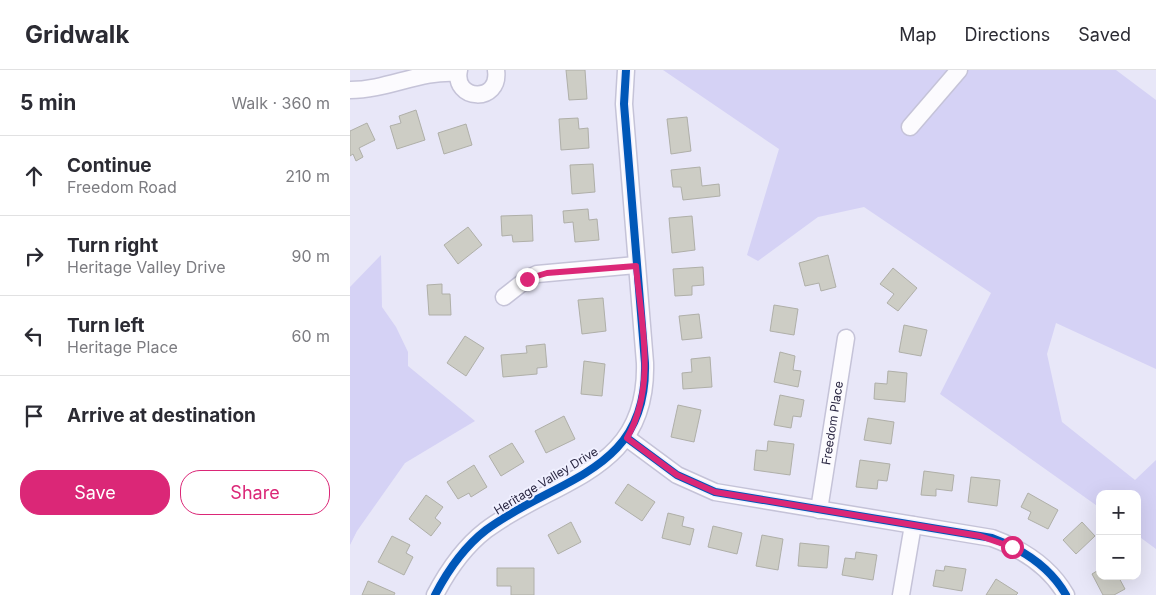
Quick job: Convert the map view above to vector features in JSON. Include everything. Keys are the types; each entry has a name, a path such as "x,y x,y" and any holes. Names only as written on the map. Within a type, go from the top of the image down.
{"street":[{"path":"350,90 371,88 432,72 459,72 459,79 464,90 476,95 482,95 496,83 496,70"},
{"path":"910,127 959,70"},
{"name":"Heritage Valley Drive","path":"437,594 459,556 482,534 508,516 596,466 615,452 627,438 640,410 645,380 624,72"},
{"path":"504,297 527,279 537,274 636,266"},
{"name":"Freedom Place","path":"819,510 846,338"},
{"path":"627,438 677,475 704,489 980,536 1002,542 1038,562 1058,583 1066,595"},
{"path":"900,595 913,526"}],"shaded area":[{"path":"663,70 1116,70 1156,100 1156,369 1056,323 1047,354 1062,422 1135,480 1156,460 1156,549 1141,538 1141,490 1096,490 1096,505 940,394 991,293 864,207 818,217 758,261 747,255 779,149"},
{"path":"381,255 382,307 396,327 408,352 408,366 475,421 405,463 357,531 350,545 350,287"}],"building":[{"path":"566,70 585,70 587,99 569,100"},
{"path":"416,110 425,140 397,149 390,126 401,123 399,116"},
{"path":"687,117 691,151 671,154 667,119"},
{"path":"578,118 579,129 588,128 589,148 561,150 559,119"},
{"path":"367,123 375,140 359,148 363,157 356,161 353,154 350,156 350,131"},
{"path":"466,124 472,145 444,154 438,133"},
{"path":"593,164 595,192 572,194 570,165"},
{"path":"700,167 702,186 719,184 720,196 683,200 681,187 673,187 671,170"},
{"path":"588,209 589,220 597,219 599,240 575,242 573,222 564,223 563,211"},
{"path":"532,215 533,241 513,242 512,235 502,236 501,216"},
{"path":"692,216 695,250 672,253 669,218"},
{"path":"468,227 482,245 458,264 444,245"},
{"path":"828,255 836,287 821,291 819,283 805,286 799,263"},
{"path":"703,267 704,285 692,286 692,295 675,296 673,269"},
{"path":"893,268 917,288 898,311 887,303 894,294 880,284"},
{"path":"442,284 442,294 450,294 451,315 429,315 427,285"},
{"path":"603,298 606,331 582,334 578,300"},
{"path":"774,305 798,309 794,335 770,331"},
{"path":"699,314 702,338 682,340 679,316"},
{"path":"904,325 927,330 921,356 899,352"},
{"path":"465,336 484,348 466,376 447,363"},
{"path":"545,344 547,367 537,368 537,374 503,377 501,355 527,353 526,346"},
{"path":"780,352 795,356 793,370 801,371 798,387 774,382"},
{"path":"710,357 712,387 683,389 682,373 692,372 691,359"},
{"path":"584,361 605,364 602,396 581,394"},
{"path":"888,371 907,373 905,402 874,399 875,383 887,384"},
{"path":"780,395 804,400 801,417 793,416 791,428 774,425"},
{"path":"678,405 701,410 694,442 671,437"},
{"path":"564,416 575,439 546,453 535,431"},
{"path":"868,418 894,422 891,444 864,440"},
{"path":"768,441 794,444 790,475 754,470 756,450 767,451"},
{"path":"512,443 524,462 501,476 489,456"},
{"path":"860,460 890,464 887,481 878,480 877,489 856,487"},
{"path":"474,465 487,487 471,497 469,493 458,499 447,482"},
{"path":"924,471 954,475 952,491 936,489 936,496 921,495"},
{"path":"971,477 1000,480 997,506 968,502"},
{"path":"628,484 655,502 642,521 615,503"},
{"path":"1028,493 1058,510 1048,529 1028,519 1031,512 1021,507"},
{"path":"426,495 443,507 435,518 441,523 431,536 409,519"},
{"path":"668,513 684,517 682,526 694,529 690,545 662,538"},
{"path":"571,522 581,542 558,554 548,535"},
{"path":"1082,522 1095,536 1076,554 1063,540"},
{"path":"713,526 742,533 737,554 708,547"},
{"path":"762,535 783,539 778,570 756,566"},
{"path":"392,536 410,545 406,553 413,557 404,575 378,562"},
{"path":"800,543 829,546 827,568 798,566"},
{"path":"856,552 877,555 873,580 842,575 845,558 855,559"},
{"path":"945,566 966,569 962,591 933,586 936,570 944,571"},
{"path":"497,568 534,568 534,595 511,595 511,586 497,586"},
{"path":"1096,572 1096,580 1120,580 1125,589 1114,595 1103,595 1092,574"},
{"path":"996,579 1018,593 1016,595 986,595"},
{"path":"368,581 395,593 394,595 362,595"}],"cycle path":[{"path":"435,595 457,560 486,530 513,512 593,468 615,450 631,428 642,400 645,363 624,104 626,70"},
{"path":"627,438 677,475 715,492 992,538 1003,542 1034,560 1052,576 1066,595"}],"route":[{"path":"527,279 537,274 636,266 645,380 640,410 627,438 686,481 715,492 992,538 1012,547"}]}
